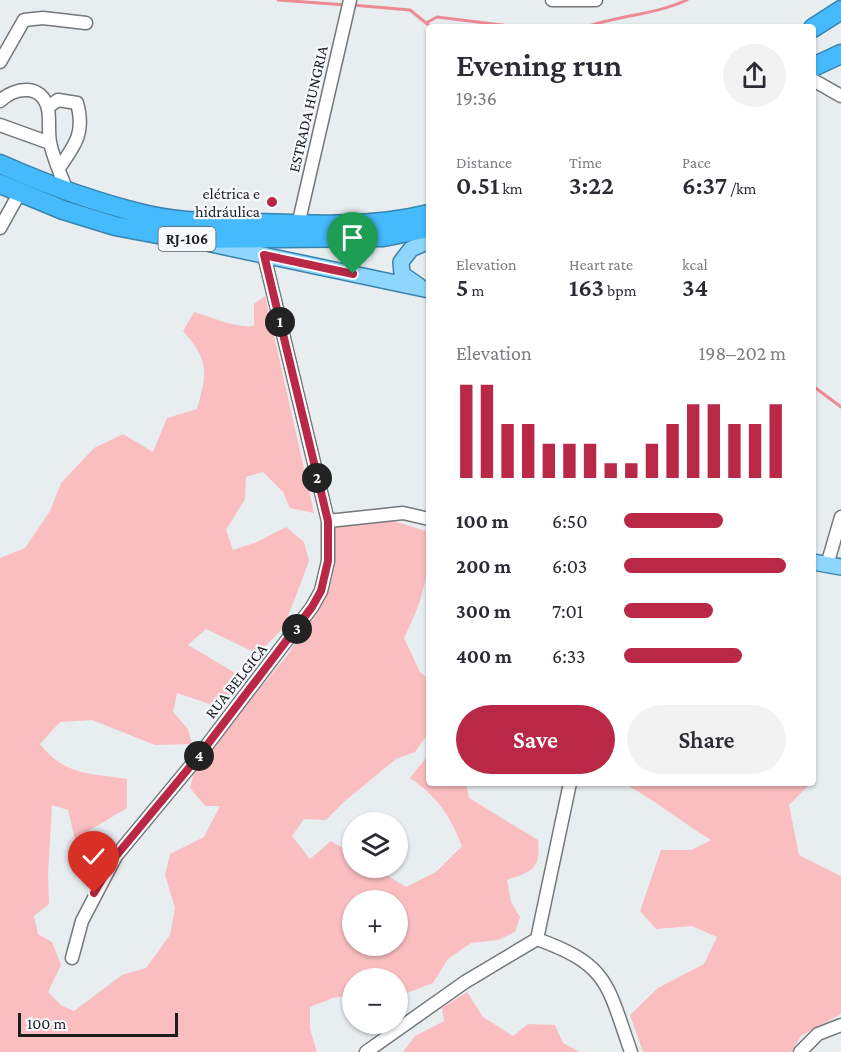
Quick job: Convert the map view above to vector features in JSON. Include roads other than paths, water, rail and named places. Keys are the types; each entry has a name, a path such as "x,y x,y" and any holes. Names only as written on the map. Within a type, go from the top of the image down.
{"highway":[{"path":"816,26 841,10"},
{"path":"816,27 841,17"},
{"path":"816,66 841,54"},
{"name":"RJ-106","path":"0,164 67,191 147,215 189,221 298,225 403,220 426,215"},
{"name":"RJ-106","path":"0,184 115,226 184,239 383,237 426,229"}],"main road":[{"path":"184,239 426,290"},
{"path":"426,243 407,253 400,267 406,277 426,289"}],"street":[{"name":"ESTRADA HUNGRIA","path":"298,225 350,0"},
{"path":"552,0 596,0"},
{"path":"0,62 24,20 43,18 86,23"},
{"path":"816,82 841,96"},
{"path":"0,101 16,90 28,89 38,92 48,107 50,143 67,191"},
{"path":"48,107 58,100 77,102 82,121 76,143 59,168"},
{"path":"0,125 50,143"},
{"path":"0,228 20,192"},
{"name":"RUA BELGICA","path":"72,958 82,921 94,893 116,856 198,757 312,607 321,591 328,561 328,521 264,255"},
{"path":"328,521 403,513 426,518"},
{"path":"827,564 841,517"},
{"path":"366,1052 465,982 537,939 569,786"},
{"path":"537,939 568,950 597,971 611,994 631,1052"},
{"path":"800,1052 818,1034 841,1025"}],"waterway":[{"path":"278,0 346,5"},
{"path":"597,24 662,9 687,0"},
{"path":"352,5 410,10 427,24"},
{"path":"426,23 437,17 494,24"},
{"path":"816,388 841,407"}],"place":[{"name":"elétrica e hidráulica","path":"272,202"}]}
